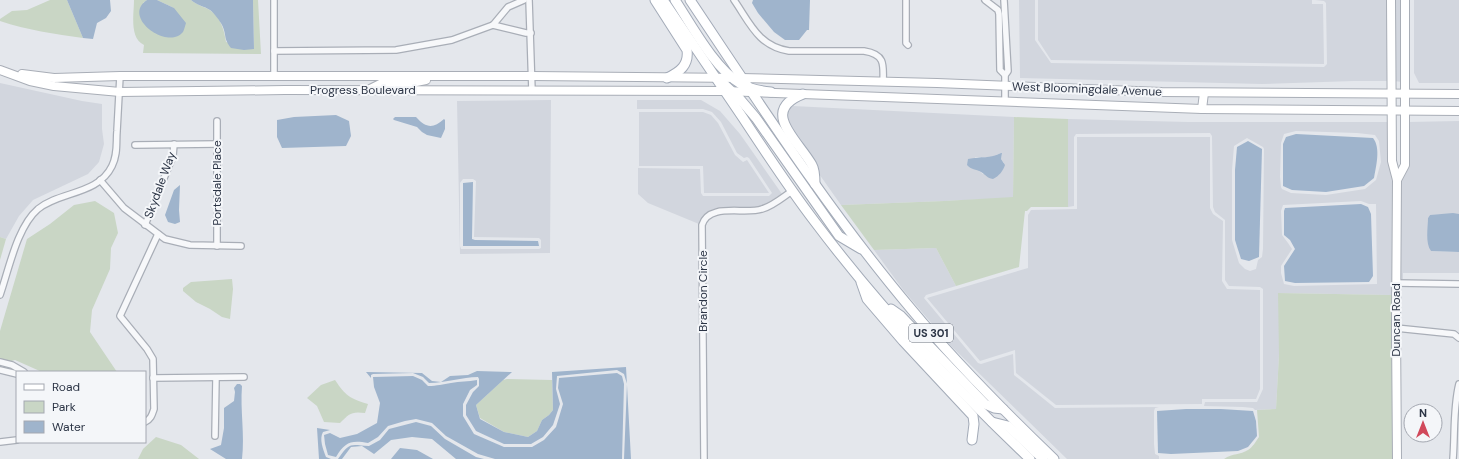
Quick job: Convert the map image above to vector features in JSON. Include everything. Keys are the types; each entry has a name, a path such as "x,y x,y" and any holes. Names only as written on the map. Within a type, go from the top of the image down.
{"main road":[{"path":"655,0 687,50 686,64 675,74 667,78"},
{"name":"US 301","path":"663,0 716,78 728,91 792,191 859,277 934,363 990,421 1030,459"},
{"path":"675,0 713,56 749,89"},
{"path":"690,0 737,78"},
{"name":"Duncan Road","path":"1391,0 1392,161 1397,180 1397,459"},
{"name":"Duncan Road","path":"1397,180 1405,165 1405,0"},
{"name":"Progress Boulevard","path":"2,70 54,78 120,76 532,76 716,78"},
{"name":"Progress Boulevard","path":"2,70 30,81 54,86 120,92 285,90 728,91"},
{"path":"274,76 279,86 285,90"},
{"path":"369,90 382,83 412,83 426,80 498,80 506,76"},
{"name":"West Bloomingdale Avenue","path":"716,78 1204,93 1459,94"},
{"path":"728,91 749,89 771,92"},
{"name":"US 301","path":"749,89 815,185 865,252 935,336 1003,409 1054,459"},
{"path":"728,91 756,118 839,236 865,252"},
{"name":"West Bloomingdale Avenue","path":"771,92 1202,109 1391,111 1459,110"},
{"path":"1202,109 1204,93"},
{"path":"803,94 788,102 782,115 785,125 813,167 815,185"},
{"path":"859,277 867,299 903,341 973,416 974,424 972,440"},
{"path":"881,304 901,316 985,404 994,408 1003,409"},
{"path":"990,421 1008,426 1043,459"}],"street":[{"path":"274,0 274,76"},
{"path":"274,51 396,50 452,40 493,25 508,7 524,0"},
{"path":"529,0 532,91"},
{"path":"734,0 758,36 766,43 789,51 872,52 880,58 882,62 883,82"},
{"path":"906,0 906,43 908,45"},
{"path":"985,0 998,10 1000,70 1005,75"},
{"path":"1004,0 1008,71 1005,75 1005,102"},
{"path":"493,25 531,33"},
{"path":"0,295 18,240 33,214 47,203 87,189 107,174 112,167 117,154 120,76"},
{"name":"Portsdale Place","path":"217,121 217,246"},
{"name":"Skydale Way","path":"145,225 173,156 174,144"},
{"path":"135,145 217,144"},
{"path":"100,180 124,208 165,239 190,245 241,246"},
{"name":"Brandon Circle","path":"704,459 703,221 715,212 762,210 792,191"},
{"path":"146,421 152,416 154,409 153,359 120,316 158,234"},
{"path":"1396,283 1459,284"},
{"path":"1396,328 1454,334 1459,338"},
{"path":"16,374 1,370 2,362 12,365 22,371"},
{"path":"153,378 244,377"},
{"path":"215,436 216,378"},
{"path":"1453,459 1455,401 1459,384"},
{"path":"0,442 16,440"}],"shaded area":[{"path":"1019,0 1035,0 1035,40 1051,63 1324,67 1327,64 1326,3 1324,1 1315,0 1388,0 1388,81 1262,84 1020,78"},
{"path":"1038,0 1312,0 1312,4 1323,4 1324,64 1051,60 1038,40"},
{"path":"1395,0 1402,0 1402,82 1394,81"},
{"path":"1414,0 1459,0 1459,83 1419,83 1414,73"},
{"path":"0,83 102,104 102,129 104,144 99,162 88,174 33,200 19,216 6,239 0,237"},
{"path":"551,100 550,253 460,254 457,101","holes":["463,179 473,179 476,181 474,237 539,238 541,240 541,248 461,249 460,183"]},
{"path":"637,100 701,100 720,111 740,134 782,194 765,205 757,207 725,207 714,209 704,215 699,224 648,203 638,194 638,168 700,169 701,193 703,196 769,196 772,193 749,158 744,158 737,153 721,122 712,112 703,109 637,109"},
{"path":"793,106 1014,117 1013,198 841,205 817,171 788,123 785,115","holes":["1002,153 1001,159 1004,163 983,174 979,171 975,157 991,157"]},
{"path":"639,112 703,112 711,115 718,123 735,155 743,162 747,160 769,193 704,193 703,166 639,166"},
{"path":"1068,119 1188,122 1388,122 1394,183 1393,295 1279,293 1279,355 1276,409 1255,410 1253,408 1243,407 1204,406 1205,402 1257,402 1263,389 1263,289 1260,287 1229,286 1225,280 1225,220 1215,212 1213,207 1212,136 1210,133 1076,134 1074,137 1074,206 1068,207","holes":["1296,131 1375,135 1379,141 1381,162 1376,180 1365,189 1326,195 1291,193 1282,189 1280,177 1281,143 1284,134","1247,138 1264,149 1263,249 1262,257 1258,260 1256,269 1250,271 1245,269 1239,263 1232,240 1232,170 1234,146","1361,201 1369,204 1376,204 1377,284 1294,286 1284,284 1281,266 1292,249 1282,235 1281,211 1283,205"]},
{"path":"1459,121 1459,214 1430,215 1428,218 1428,240 1431,251 1459,252 1459,273 1403,273 1403,279 1399,279 1400,183 1408,122"},
{"path":"1077,137 1210,137 1210,208 1213,214 1223,221 1222,281 1227,289 1260,290 1260,389 1256,399 1202,399 1202,404 1056,405 1016,373 1015,350 980,361 927,298 1028,268 1028,215 1031,210 1077,209"},
{"path":"936,248 956,286 926,295 924,298 978,363 981,364 1013,354 1014,375 1055,408 1159,407 1155,408 1154,411 1154,444 1155,454 1159,456 1159,459 1067,459 950,345 904,291 874,250"}],"green space":[{"path":"50,0 67,0 83,38 31,29 0,21 0,19 12,11 27,10"},
{"path":"134,0 147,0 143,3 174,8 157,0 191,0 211,11 217,17 223,29 226,42 254,49 253,0 258,0 261,54 143,53 144,45 139,42 134,31"},
{"path":"1014,117 1068,119 1068,207 1031,207 1025,211 1019,267 956,286 936,248 874,250 841,205 1013,197"},
{"path":"95,201 114,213 118,233 111,248 110,269 92,310 90,332 116,371 40,371 15,360 2,364 0,363 0,331 27,239 50,224 74,205"},
{"path":"0,237 6,239 0,260"},
{"path":"232,279 233,289 230,319 222,317 196,302 183,291 183,288 191,282"},
{"path":"1278,293 1393,295 1394,459 1224,459 1242,453 1253,446 1259,437 1257,410 1276,409 1279,355"},
{"path":"335,380 348,396 368,404 365,413 356,412 351,414 340,423 324,422 317,406 307,398 321,385"},
{"path":"503,380 552,380 553,410 542,420 537,431 528,437 504,432 480,418 476,405"},
{"path":"156,437 181,445 199,459 138,459 143,449"}],"water":[{"path":"67,0 110,0 111,11 106,18 97,23 93,39 83,38"},
{"path":"147,0 157,0 174,8 186,23 183,32 176,37 167,37 158,35 150,30 143,23 140,15 140,7"},
{"path":"191,0 253,0 254,49 244,50 231,48 227,42 222,25 215,15 210,10 196,4"},
{"path":"753,0 810,0 809,30 807,30 799,40 785,40 774,32 758,13 752,3"},
{"path":"336,115 349,121 351,136 346,146 282,148 277,137 277,120 294,117"},
{"path":"395,117 416,117 426,125 430,126 433,126 444,119 445,129 441,138 427,135 417,127 394,120 393,119"},
{"path":"1296,134 1373,138 1377,147 1377,163 1374,178 1364,186 1326,192 1292,190 1283,186 1283,144 1286,137"},
{"path":"1248,141 1262,149 1259,257 1249,261 1241,259 1235,240 1235,170 1237,147"},
{"path":"1001,153 1001,159 1005,165 1000,173 993,179 970,168 967,165 968,159 993,156"},
{"path":"473,182 472,239 538,241 539,246 463,246 463,183"},
{"path":"180,185 180,222 175,224 168,222 165,215 174,190"},
{"path":"1361,204 1368,207 1371,214 1373,276 1369,282 1295,283 1285,281 1284,266 1295,249 1290,240 1284,235 1285,208"},
{"path":"1453,213 1459,214 1459,252 1431,251 1427,239 1428,218 1430,215"},
{"path":"626,367 627,384 624,374 617,370 557,376 556,389 560,404 553,425 543,437 531,444 504,444 476,431 466,415 466,405 473,392 479,386 478,377 442,382 429,383 423,377 413,373 373,374 371,375 371,378 366,372 422,373 432,381 441,382 450,376 468,375 477,371 512,372 476,405 480,419 504,432 528,437 537,431 542,420 553,410 552,372"},
{"path":"617,373 622,376 624,384 622,459 495,459 478,454 446,436 432,423 416,419 388,426 378,437 368,443 349,443 342,448 336,457 328,455 325,444 324,435 330,433 340,438 357,434 377,423 380,403 374,387 373,377 413,376 422,380 428,386 477,380 477,385 470,390 463,404 463,416 474,434 504,447 532,447 544,440 556,427 563,404 558,388 559,378"},
{"path":"237,384 242,386 242,459 226,459 210,449 221,445 224,428 224,408 234,401 234,388"},
{"path":"627,385 631,459 624,459"},
{"path":"1186,409 1253,411 1256,421 1257,436 1248,447 1238,451 1171,454 1158,453 1157,411"},
{"path":"416,422 431,426 445,439 476,457 484,459 456,459 432,439 412,437 391,440 374,454 362,446 351,447 342,459 338,459 345,449 351,445 369,446 380,440 389,429"},
{"path":"317,428 330,430 323,432 321,441 326,457 331,459 319,459"},
{"path":"400,448 417,450 433,459 391,459"}]}
